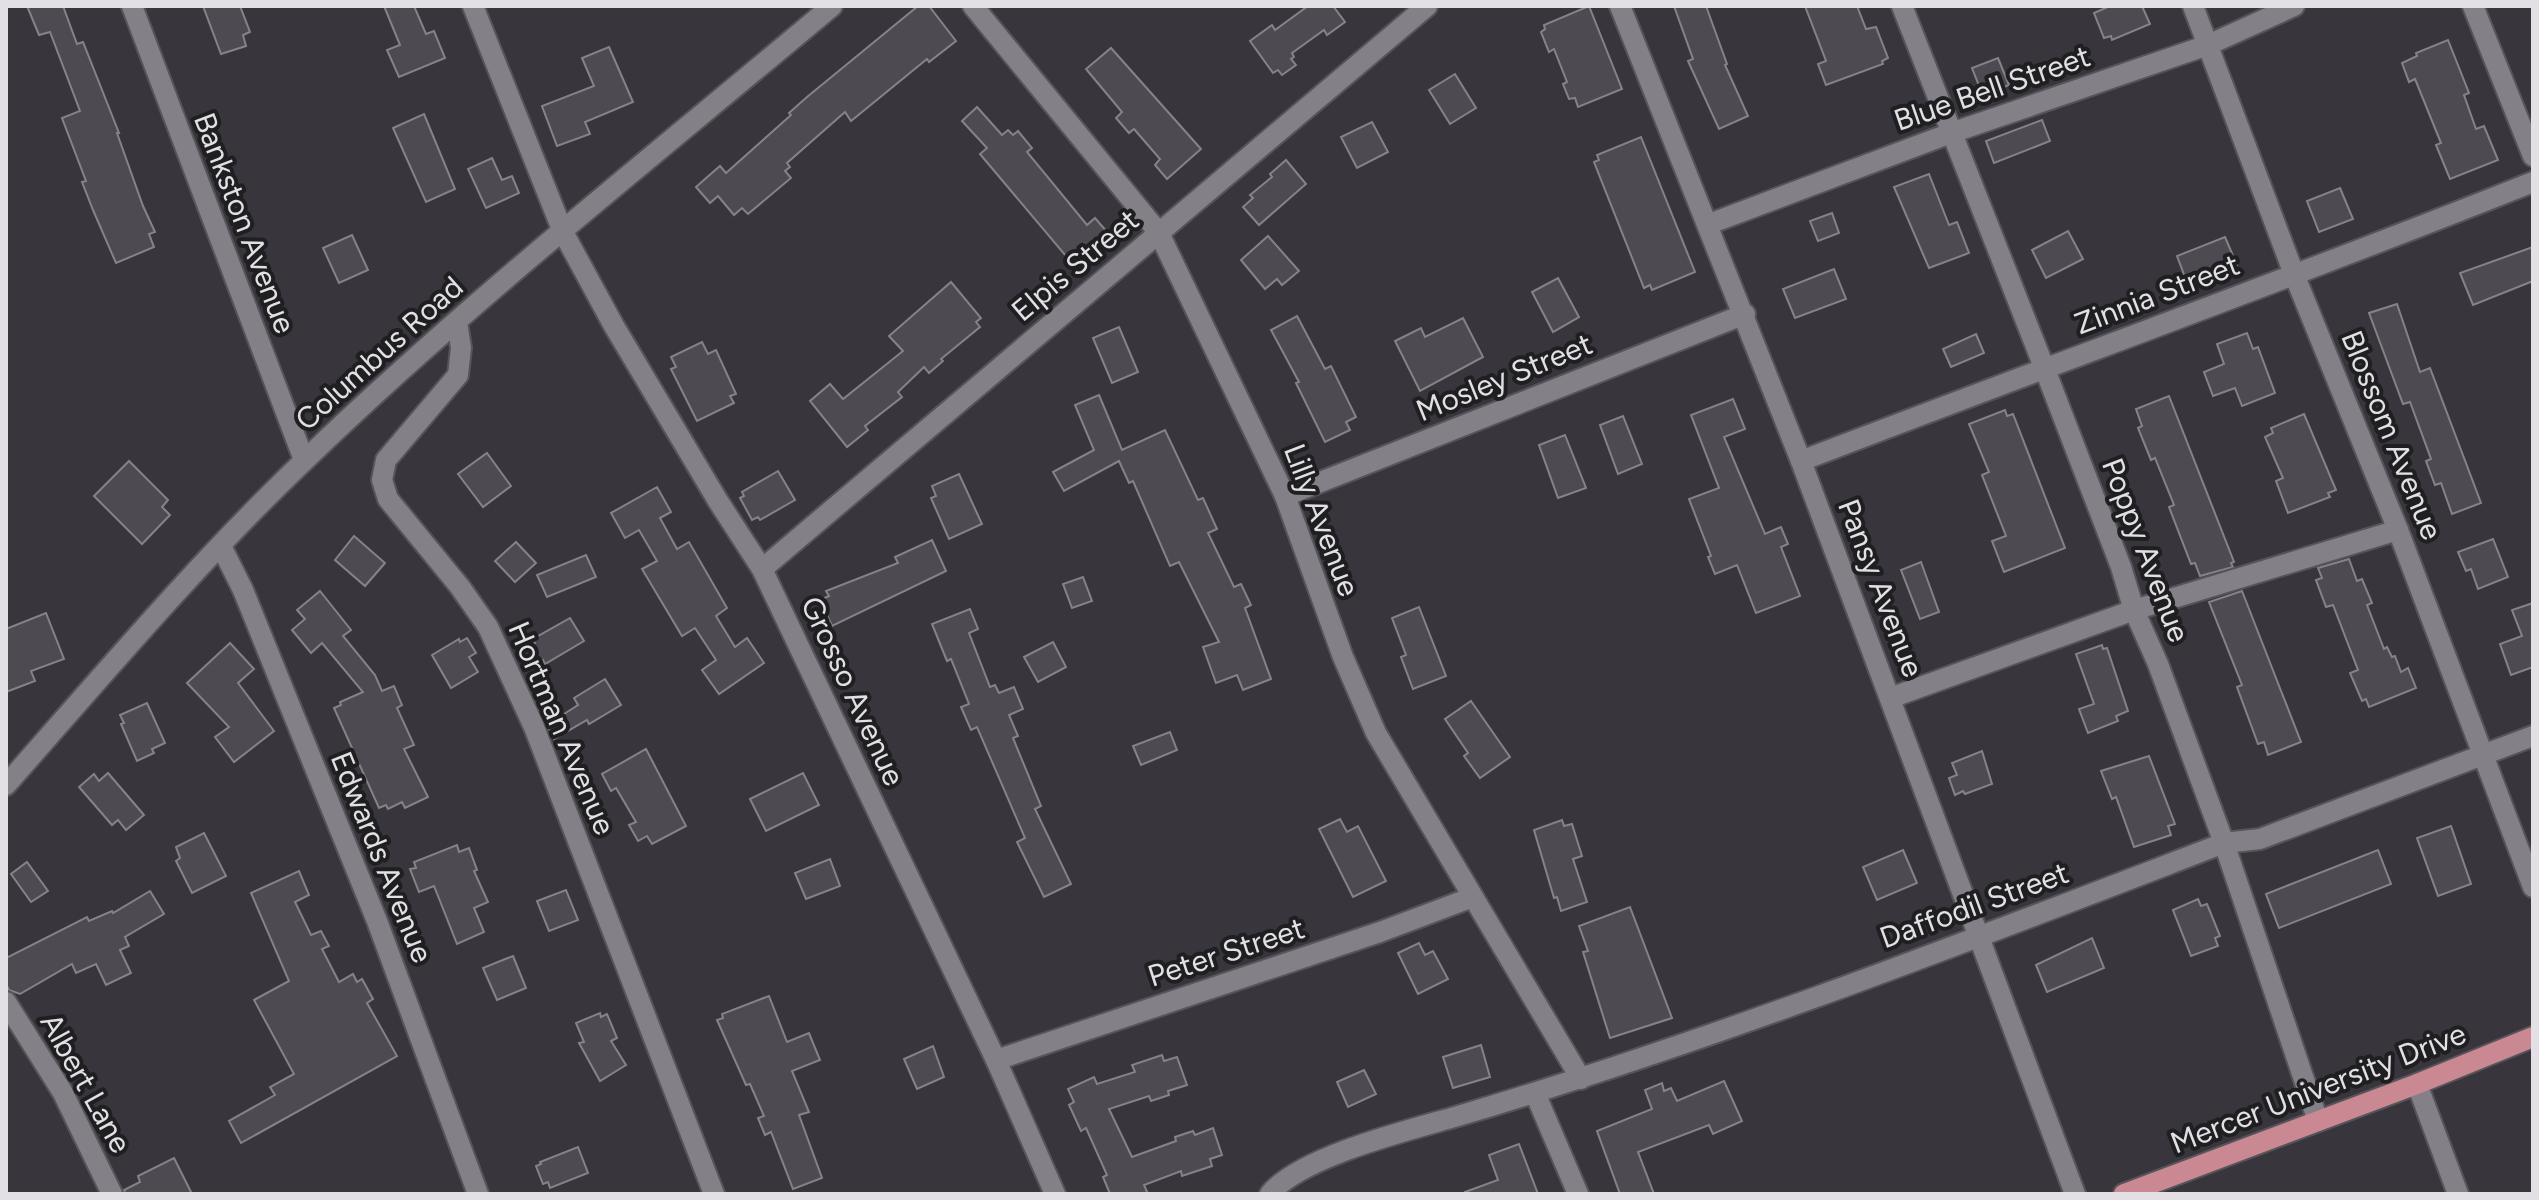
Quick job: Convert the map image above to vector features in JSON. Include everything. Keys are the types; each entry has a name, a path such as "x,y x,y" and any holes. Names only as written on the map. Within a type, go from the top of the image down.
{"main road":[{"name":"Mercer University Drive","path":"2124,1194 2533,1037"}],"street":[{"name":"Bankston Avenue","path":"132,6 304,460"},
{"name":"Grosso Avenue","path":"473,6 563,232 614,326 762,569 996,1060 1055,1194"},
{"name":"Columbus Road","path":"6,785 142,630 304,460 457,322 832,6"},
{"name":"Lilly Avenue","path":"973,6 1159,233 1285,496 1343,657 1376,733 1581,1079"},
{"name":"Elpis Street","path":"762,569 1427,6"},
{"name":"Pansy Avenue","path":"1620,6 1745,314 2075,1194"},
{"name":"Poppy Avenue","path":"1902,6 2121,567 2134,610 2158,664 2224,843 2318,1121"},
{"name":"Blossom Avenue","path":"2193,6 2294,274 2485,755 2533,887"},
{"name":"Blue Bell Street","path":"1709,224 1951,133 2208,45 2294,6"},
{"path":"2473,6 2533,156"},
{"name":"Zinnia Street","path":"1801,461 2044,367 2339,259 2533,182"},
{"name":"Mosley Street","path":"1285,496 1745,314"},
{"name":"Hortman Avenue","path":"457,322 461,348 458,375 386,460 382,480 388,499 460,587 488,627 534,727 714,1194"},
{"path":"1890,698 2134,610 2398,530"},
{"name":"Edwards Avenue","path":"221,546 243,590 377,921 478,1194"},
{"name":"Daffodil Street","path":"1270,1194 1275,1187 1332,1156 1581,1079 1980,937 2224,843 2260,839 2533,736"},
{"name":"Peter Street","path":"996,1060 1380,932 1473,897"},
{"name":"Albert Lane","path":"6,1002 63,1093 112,1194"},
{"path":"2417,1084 2458,1194"},
{"path":"1535,1093 1578,1194"}],"building":[{"path":"27,6 63,6 77,44 83,42 155,232 149,234 154,247 116,263 82,182 86,181 62,118 80,111 50,32 39,35"},
{"path":"203,6 240,6 250,32 243,35 246,46 221,54"},
{"path":"384,6 414,6 426,34 434,31 445,58 399,77 387,50 400,45"},
{"path":"918,6 929,6 956,41 929,62 927,59 851,121 845,112 787,163 790,167 785,171 791,178 748,214 742,208 734,215 718,196 710,203 696,187 720,166 726,173 807,97"},
{"path":"1308,6 1333,6 1345,22 1327,35 1324,30 1292,53 1294,57 1291,59 1296,65 1282,75 1278,70 1273,73 1250,41 1272,25 1275,30"},
{"path":"1589,6 1622,89 1578,107 1575,98 1569,99 1563,84 1567,82 1554,49 1549,52 1541,32 1545,29 1544,25"},
{"path":"1674,6 1706,6 1725,65 1748,116 1719,129 1688,61 1693,59"},
{"path":"1805,6 1857,6 1866,29 1876,27 1888,58 1882,61 1883,64 1826,85 1818,64 1826,61"},
{"path":"2110,6 2142,6 2150,24 2112,40 2111,36 2104,38 2094,13"},
{"path":"2448,40 2469,93 2464,95 2476,129 2484,126 2498,160 2450,179 2436,145 2441,143 2415,79 2409,82 2402,63 2417,56 2416,53"},
{"path":"609,47 633,102 585,122 590,134 557,146 542,106 594,86 582,58"},
{"path":"1111,48 1201,149 1167,179 1155,165 1160,159 1134,129 1129,133 1116,118 1122,112 1086,69"},
{"path":"1998,58 2009,85 1983,96 1972,68"},
{"path":"1455,74 1476,108 1450,124 1429,90"},
{"path":"977,107 1002,135 1008,130 1013,135 1018,131 1032,148 1027,152 1087,225 1095,218 1107,232 1071,262 980,154 987,148 962,121"},
{"path":"424,114 455,189 426,202 393,128"},
{"path":"2042,120 2050,141 1994,163 1986,141"},
{"path":"1372,122 1388,152 1357,168 1341,137"},
{"path":"1641,137 1695,272 1652,290 1650,285 1644,288 1594,162 1599,160 1597,155"},
{"path":"492,158 502,180 512,176 519,193 486,208 468,169"},
{"path":"1286,160 1306,184 1259,225 1243,207 1253,198 1250,195 1272,177 1270,174"},
{"path":"1929,174 1949,225 1957,222 1969,253 1929,268 1894,187"},
{"path":"2340,188 2353,219 2319,232 2307,201"},
{"path":"1832,213 1839,233 1818,241 1810,221"},
{"path":"2068,231 2083,259 2046,278 2032,250"},
{"path":"352,235 368,270 339,283 323,248"},
{"path":"1268,236 1299,271 1282,285 1277,279 1265,289 1241,260"},
{"path":"2225,237 2237,265 2188,285 2177,256"},
{"path":"2533,247 2533,281 2473,305 2460,273"},
{"path":"1834,269 1846,299 1795,318 1783,289"},
{"path":"1558,278 1579,317 1553,332 1532,292"},
{"path":"951,282 981,318 976,322 980,327 929,373 924,367 898,392 902,397 865,426 868,430 847,447 810,401 830,384 843,399 903,351 889,336"},
{"path":"2397,304 2420,372 2430,368 2481,503 2452,514 2441,483 2435,485 2426,461 2431,459 2410,402 2403,404 2369,313"},
{"path":"1297,316 1325,369 1331,366 1356,417 1346,422 1350,430 1325,442 1296,383 1299,382 1271,330"},
{"path":"1463,318 1483,357 1420,391 1395,341 1421,328 1425,337"},
{"path":"1119,327 1138,372 1112,383 1093,338"},
{"path":"2247,333 2253,349 2258,347 2275,393 2242,406 2235,388 2213,396 2204,372 2224,364 2217,344"},
{"path":"1976,334 1984,353 1951,367 1943,349"},
{"path":"702,342 708,354 716,350 736,394 730,396 734,403 697,421 671,369 676,367 671,357"},
{"path":"1099,395 1122,450 1165,430 1198,500 1203,498 1217,529 1208,533 1234,587 1241,584 1251,605 1245,608 1271,679 1243,690 1237,675 1216,683 1203,647 1219,642 1179,562 1170,566 1133,481 1129,483 1119,461 1064,491 1053,472 1094,450 1075,405"},
{"path":"2169,396 2234,562 2231,563 2233,567 2200,576 2195,563 2191,564 2169,507 2174,505 2155,458 2151,460 2138,428 2142,426 2136,409"},
{"path":"1733,399 1745,429 1724,437 1765,534 1781,527 1788,544 1781,547 1800,596 1756,613 1737,565 1715,574 1689,499 1719,488 1691,415"},
{"path":"2005,410 2007,416 2013,414 2065,548 2004,572 1992,541 2006,536 1982,475 1989,472 1969,424"},
{"path":"2304,414 2336,490 2328,493 2330,497 2288,513 2276,481 2283,478 2265,437 2273,433 2271,428"},
{"path":"1623,416 1642,464 1618,474 1600,425"},
{"path":"1565,435 1586,488 1558,498 1539,445"},
{"path":"487,453 511,486 483,507 458,474"},
{"path":"129,461 168,500 162,507 170,515 142,544 94,496"},
{"path":"778,471 795,500 760,520 758,517 752,520 740,498 744,496 742,492"},
{"path":"959,474 982,524 949,539 931,498 936,496 932,486"},
{"path":"657,487 671,512 660,518 677,549 689,542 727,608 716,616 735,647 747,638 764,663 719,694 702,670 716,660 695,628 682,636 642,569 657,561 639,530 625,538 611,513"},
{"path":"354,536 385,563 365,586 335,560"},
{"path":"2493,539 2508,577 2478,589 2471,569 2466,571 2458,552"},
{"path":"932,540 946,571 832,626 820,600 829,596 826,591 898,563 895,557"},
{"path":"516,542 536,563 515,582 495,561"},
{"path":"586,555 596,577 547,597 537,575"},
{"path":"2349,559 2357,581 2362,579 2372,603 2367,605 2384,649 2387,647 2392,657 2395,656 2401,672 2408,668 2416,688 2369,707 2366,699 2362,701 2350,673 2358,670 2333,605 2326,607 2316,580 2322,578 2318,568"},
{"path":"1921,562 1939,612 1920,619 1901,570"},
{"path":"1083,577 1092,601 1072,608 1063,584"},
{"path":"320,591 351,630 343,636 375,675 382,691 394,686 402,705 397,708 414,745 404,749 428,797 405,808 402,802 388,809 386,805 379,808 334,708 363,692 322,643 311,653 292,630 305,619 297,610"},
{"path":"2242,591 2301,742 2268,755 2264,742 2258,744 2237,687 2242,685 2209,602"},
{"path":"2533,603 2533,667 2511,675 2500,644 2522,636 2512,610"},
{"path":"1419,607 1446,676 1413,689 1401,657 1406,655 1392,618"},
{"path":"970,609 978,629 969,633 990,687 995,685 999,693 1014,687 1023,709 1009,715 1018,736 1013,738 1041,806 1035,809 1071,884 1044,897 1017,842 1025,838 977,727 971,730 961,707 969,704 951,659 947,661 932,624"},
{"path":"46,613 64,659 31,671 35,681 6,692 6,629"},
{"path":"570,618 584,641 545,664 543,660 538,663 528,647 535,643 533,639"},
{"path":"467,638 476,653 469,657 478,672 451,688 432,655 459,639 460,642"},
{"path":"1053,642 1066,667 1038,682 1024,657"},
{"path":"230,643 254,669 238,683 274,731 234,762 215,737 229,727 187,683"},
{"path":"2102,645 2103,649 2107,648 2128,711 2116,716 2118,721 2088,733 2079,709 2094,704 2076,654"},
{"path":"605,679 621,705 589,724 587,720 554,739 547,725 578,705 574,698"},
{"path":"1471,701 1510,757 1480,778 1464,756 1468,753 1445,719"},
{"path":"147,703 165,743 152,749 154,753 137,761 120,715"},
{"path":"1170,732 1177,750 1141,765 1133,746"},
{"path":"646,749 686,826 652,844 647,836 638,841 629,825 636,822 616,788 611,791 602,774"},
{"path":"1982,751 1992,784 1955,795 1949,778 1957,775 1952,763"},
{"path":"2149,756 2175,824 2168,826 2171,835 2134,847 2116,797 2112,799 2101,771"},
{"path":"108,773 144,815 126,830 118,820 112,825 79,787 94,774 99,781"},
{"path":"803,773 819,805 766,831 750,799"},
{"path":"1340,819 1347,832 1358,826 1386,881 1353,897 1319,829"},
{"path":"1562,820 1564,826 1572,824 1582,856 1573,859 1587,902 1561,911 1557,897 1554,898 1534,830"},
{"path":"2451,826 2471,884 2438,896 2417,838"},
{"path":"204,833 226,876 192,893 176,861 180,858 176,847"},
{"path":"457,845 459,852 469,848 477,870 474,871 488,902 474,908 484,932 457,944 434,886 419,892 410,869 416,868 414,862"},
{"path":"1903,850 1917,883 1877,900 1863,867"},
{"path":"2378,850 2391,884 2279,928 2266,894"},
{"path":"830,859 840,886 806,899 795,873"},
{"path":"27,862 48,891 31,902 11,874"},
{"path":"299,871 309,895 295,902 311,935 321,931 329,946 322,949 339,982 353,974 357,982 362,979 373,999 367,1003 397,1056 241,1143 229,1121 275,1095 270,1087 294,1074 254,1000 289,981 251,893"},
{"path":"566,890 578,920 549,931 537,901"},
{"path":"150,891 164,914 125,937 129,946 120,950 131,973 106,985 96,964 76,973 72,964 20,994 9,990 6,984 6,958 87,917 89,921 113,913"},
{"path":"2198,899 2201,906 2207,904 2220,936 2215,938 2218,946 2191,956 2173,910"},
{"path":"1630,907 1672,1018 1610,1038 1583,952 1588,951 1579,926"},
{"path":"2092,938 2104,968 2047,992 2036,965"},
{"path":"1419,943 1425,955 1433,951 1448,979 1418,994 1398,953"},
{"path":"513,956 526,988 497,1000 483,968"},
{"path":"769,996 787,1042 809,1033 820,1060 792,1071 809,1112 799,1115 822,1178 793,1189 771,1132 765,1135 758,1118 764,1116 750,1084 746,1085 717,1020 723,1018 722,1014"},
{"path":"600,1013 601,1017 607,1014 617,1038 611,1041 626,1065 600,1081 579,1043 584,1042 576,1023"},
{"path":"1481,1045 1490,1077 1453,1088 1443,1057"},
{"path":"933,1046 944,1077 917,1089 904,1059"},
{"path":"1162,1055 1164,1061 1177,1057 1187,1085 1151,1101 1149,1096 1109,1109 1132,1157 1176,1141 1175,1137 1193,1131 1195,1135 1213,1128 1222,1155 1210,1159 1212,1166 1182,1176 1181,1171 1144,1185 1148,1194 1110,1194 1103,1177 1107,1175 1086,1128 1081,1131 1069,1105 1074,1102 1068,1089 1094,1077 1097,1084 1135,1072 1132,1065"},
{"path":"1364,1070 1376,1094 1348,1107 1337,1082"},
{"path":"1724,1081 1742,1121 1713,1134 1709,1125 1638,1152 1654,1194 1620,1194 1597,1131 1652,1109 1645,1090 1662,1083 1664,1091 1671,1088 1677,1101"},
{"path":"1519,1144 1538,1194 1465,1194 1498,1180 1489,1155"},
{"path":"578,1147 588,1173 550,1188 548,1182 543,1184 536,1166"},
{"path":"174,1158 192,1194 125,1194 124,1190 140,1182 138,1176"}]}
